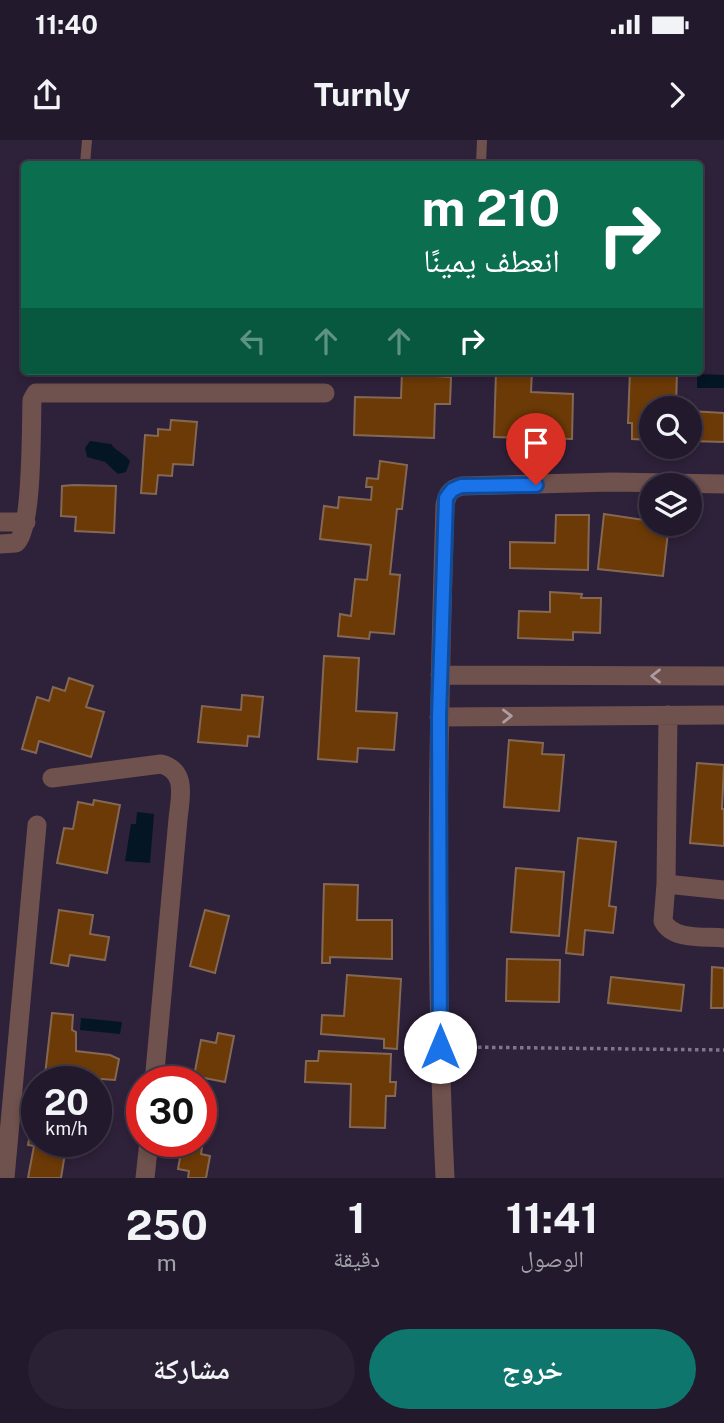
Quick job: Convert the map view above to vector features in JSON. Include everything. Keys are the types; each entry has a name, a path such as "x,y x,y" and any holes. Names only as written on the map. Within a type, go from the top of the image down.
{"street":[{"path":"0,544 19,541 26,522 32,400 36,393 325,393"},
{"path":"445,1178 440,1047 439,717 445,505 452,490 461,486 613,482 724,484"},
{"path":"0,522 26,522"},
{"path":"440,675 724,676"},
{"path":"668,715 666,884 663,921 667,928 681,935 724,937"},
{"path":"439,717 724,715"},
{"path":"52,779 153,764 169,766 179,778 178,819 155,1066"},
{"path":"5,1178 37,825"},
{"path":"666,884 724,890"},
{"path":"145,1178 147,1157"}],"lane":[{"path":"85,161 87,140"},
{"path":"481,161 482,140"}],"path":[{"path":"440,1047 724,1050"}],"water":[{"path":"697,375 724,375 724,388 697,388"},
{"path":"90,441 111,444 125,456 130,461 126,472 118,474 105,462 87,457 85,448"},
{"path":"137,812 154,814 150,863 125,861 131,824 136,824"},
{"path":"81,1018 122,1022 120,1034 80,1030"}],"building":[{"path":"402,375 451,377 450,404 435,404 434,438 354,435 355,397 401,398"},
{"path":"496,375 532,375 531,392 573,394 572,439 494,437"},
{"path":"630,375 677,375 676,396 639,396 639,439 632,439 632,423 628,423"},
{"path":"702,412 724,413 724,442 702,441"},
{"path":"171,420 197,422 193,465 173,464 172,476 158,475 156,494 141,493 145,435 158,436 158,429 170,430"},
{"path":"380,461 407,465 402,509 397,509 390,574 400,575 394,634 370,632 369,639 338,636 340,614 351,616 355,579 367,580 371,545 320,539 324,506 338,508 339,497 371,500 372,487 366,487 367,478 378,479"},
{"path":"62,486 116,486 114,533 75,531 76,517 61,516"},
{"path":"604,514 639,519 639,536 668,536 663,576 598,569"},
{"path":"556,515 589,515 588,570 510,568 510,542 555,543"},
{"path":"550,592 582,594 581,598 601,598 600,633 573,632 573,640 518,638 519,611 550,612"},
{"path":"324,656 359,658 356,711 397,713 394,750 358,748 357,762 318,759"},
{"path":"69,678 93,686 86,707 104,712 91,757 39,741 36,753 22,749 37,697 49,701 53,687 65,691"},
{"path":"242,695 263,697 259,737 248,736 247,746 198,742 202,706 241,710"},
{"path":"509,740 543,743 542,754 564,755 559,811 504,807"},
{"path":"697,763 724,765 724,846 690,843"},
{"path":"94,800 120,805 107,873 57,863 64,828 73,829 78,802 93,805"},
{"path":"578,838 616,842 609,906 616,907 613,933 585,930 583,955 566,953"},
{"path":"516,868 564,872 559,936 511,932"},
{"path":"324,884 358,885 357,920 392,920 392,959 330,957 330,963 322,963"},
{"path":"59,910 93,915 90,934 109,937 105,960 70,955 68,966 51,963"},
{"path":"205,910 229,916 215,973 190,966"},
{"path":"507,959 560,960 559,1002 506,1001"},
{"path":"712,967 724,968 724,1008 711,1008"},
{"path":"347,975 401,979 397,1049 384,1048 384,1039 321,1034 322,1015 344,1016"},
{"path":"611,977 684,985 681,1011 608,1003"},
{"path":"52,1013 73,1015 72,1030 76,1032 76,1051 110,1055 119,1059 115,1080 112,1080 112,1066 46,1066"},
{"path":"218,1033 234,1036 225,1082 217,1080 217,1066 196,1066 201,1040 216,1043"},
{"path":"319,1051 391,1054 390,1082 396,1082 395,1096 386,1096 385,1128 350,1127 351,1084 305,1082 306,1061 318,1061"},
{"path":"32,1157 64,1157 61,1178 28,1178"},
{"path":"180,1157 210,1157 206,1178 188,1178 189,1171 178,1169"}],"route":[{"path":"440,1047 439,717 446,498 448,493 461,486 536,485"}]}
